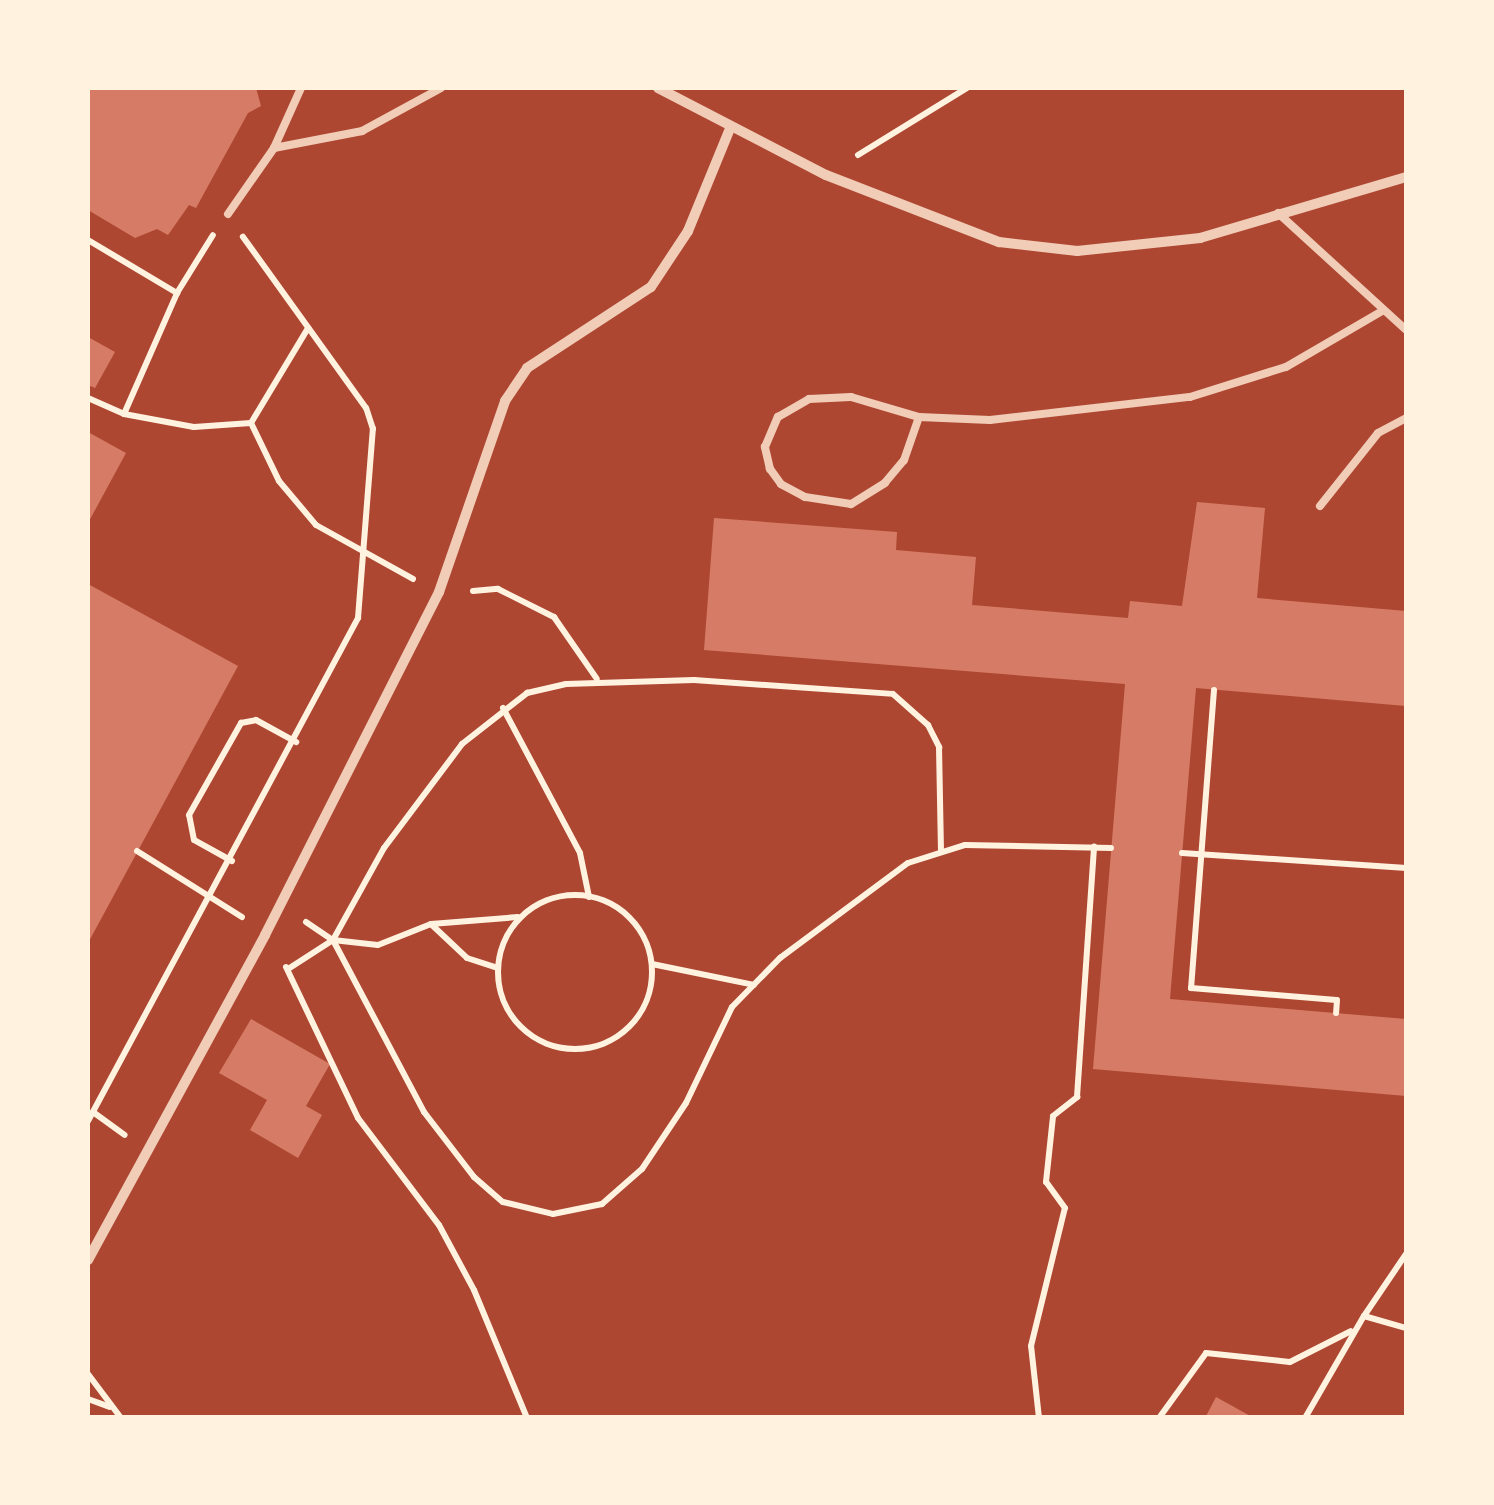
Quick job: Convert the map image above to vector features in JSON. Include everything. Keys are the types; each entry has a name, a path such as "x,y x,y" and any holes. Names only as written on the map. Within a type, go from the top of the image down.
{"street":[{"path":"658,88 826,175 999,242 1077,251 1200,238 1406,177"},
{"path":"88,1260 280,906 440,592 504,401 527,368 651,287 688,231 731,126"}],"lane":[{"path":"228,214 274,148 301,88"},
{"path":"274,148 362,132 440,88"},
{"path":"1278,213 1406,330"},
{"path":"919,417 904,460 885,483 851,504 806,497 781,484 770,469 765,447 778,417 809,399 851,397 919,417 990,420 1190,397 1286,368 1384,310"},
{"path":"1320,506 1378,433 1406,418"}],"path":[{"path":"826,175 967,88"},
{"path":"88,1120 214,895 358,618 373,430 366,408 228,214 177,293 124,414"},
{"path":"88,240 177,293"},
{"path":"251,422 308,328"},
{"path":"88,398 124,414 194,427 251,422"},
{"path":"251,422 278,481 316,525 440,592 498,589 554,616 597,679"},
{"path":"288,969 333,940 384,848 432,782 503,708 527,694 597,679 894,694 928,725 939,746 941,852"},
{"path":"1214,690 1190,988 1338,1000 1336,1013"},
{"path":"503,708 580,853 589,897"},
{"path":"232,861 194,840 189,815 242,723 256,720 296,742"},
{"path":"333,940 424,1112 474,1177 503,1202 553,1214 602,1204 642,1168 686,1103 732,1006 838,912 908,863 965,845 1111,848"},
{"path":"1040,1418 1031,1346 1064,1208 1046,1182 1053,1116 1076,1097 1094,847"},
{"path":"138,851 214,895 265,934 288,969 358,1118 439,1225 474,1290 527,1418"},
{"path":"1182,853 1406,868"},
{"path":"589,897 627,914 645,936 652,964 645,1008 624,1034 571,1050 545,1044 511,1016 497,968 505,938 520,917 553,898 589,897"},
{"path":"280,906 333,940 378,945 430,924 520,917"},
{"path":"430,924 467,958 497,968"},
{"path":"652,964 754,985"},
{"path":"88,1106 100,1098"},
{"path":"1305,1418 1350,1331 1406,1254"},
{"path":"1364,1316 1406,1328"},
{"path":"1159,1418 1206,1353 1290,1362 1350,1331"},
{"path":"88,1374 121,1418"},
{"path":"88,1398 110,1407"}],"shaded area":[{"path":"88,88 1406,88 1406,1417 88,1417"}],"building":[{"path":"88,88 256,88 261,106 248,113 196,208 189,205 168,235 157,229 135,238 88,210"},
{"path":"88,337 115,352 95,388 88,385"},
{"path":"88,432 126,453 88,523"},
{"path":"1197,502 1265,508 1257,598 1406,611 1406,706 1196,688 1170,999 1406,1019 1406,1096 1093,1069 1125,684 704,650 714,518 897,532 896,550 976,557 972,605 1128,618 1130,601 1182,606"},
{"path":"88,584 238,666 88,943"},
{"path":"251,1019 330,1064 306,1106 322,1115 298,1158 250,1130 267,1100 219,1073"},
{"path":"1216,1397 1254,1418 1205,1418"}]}
